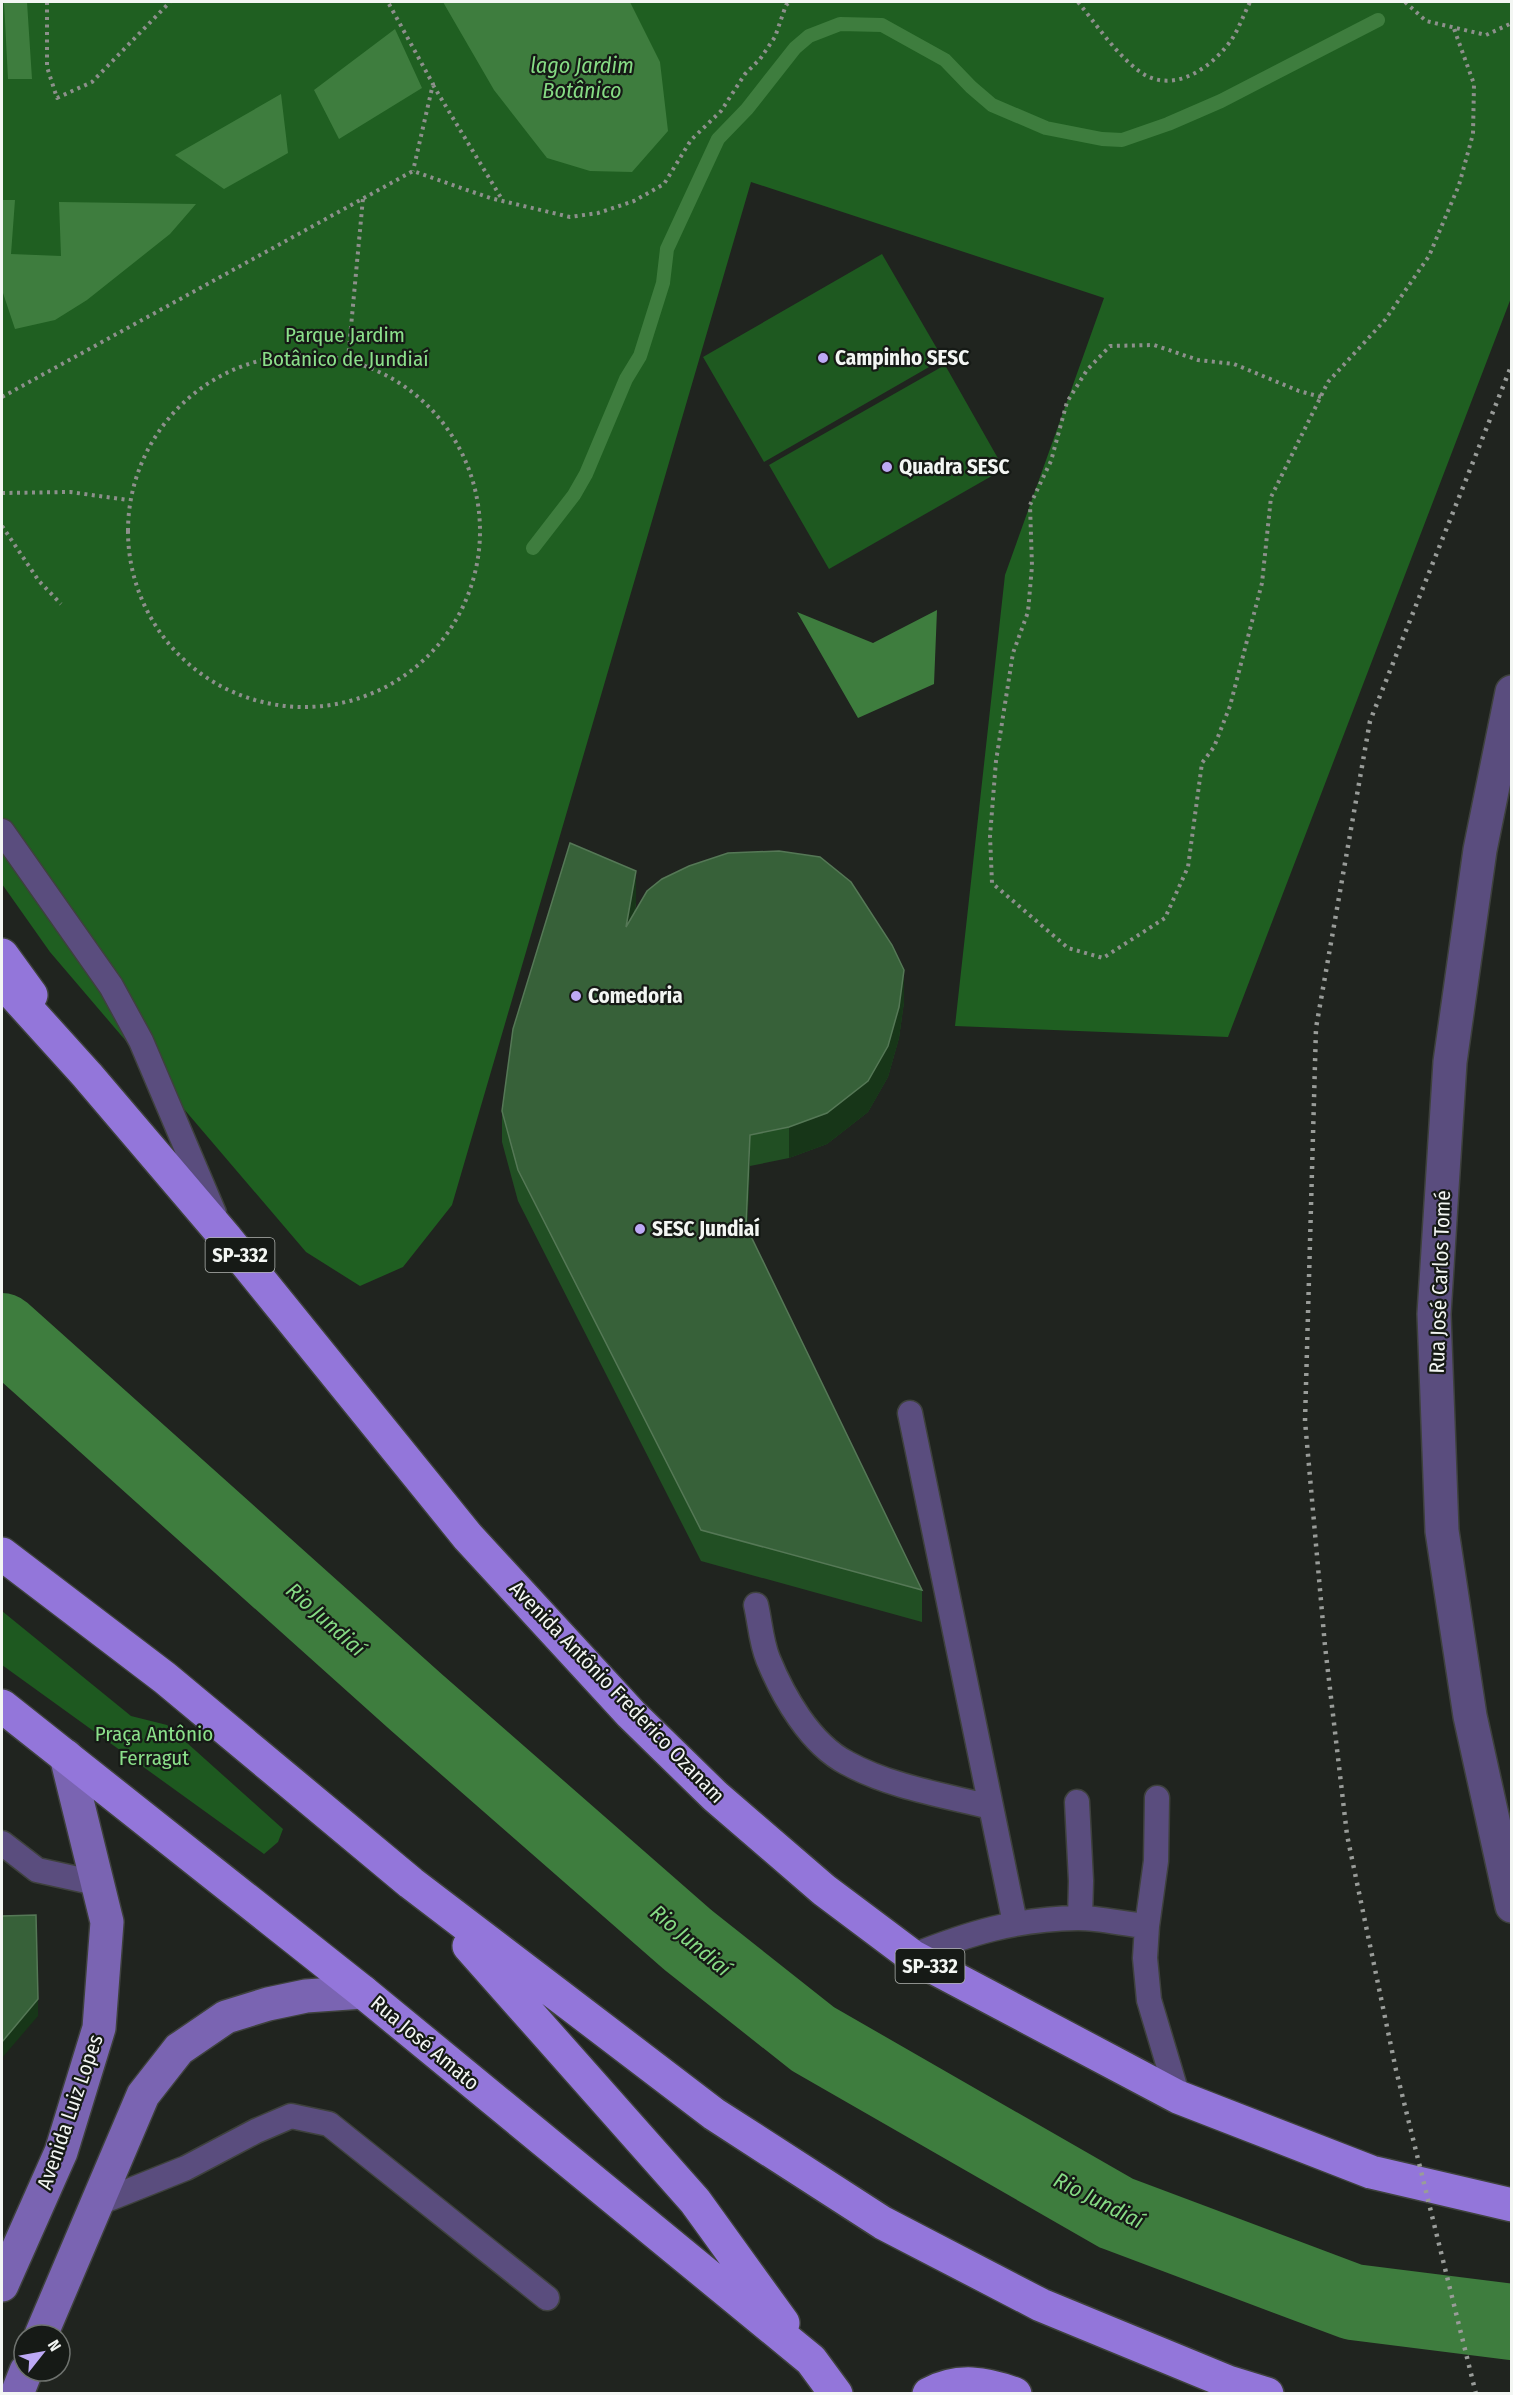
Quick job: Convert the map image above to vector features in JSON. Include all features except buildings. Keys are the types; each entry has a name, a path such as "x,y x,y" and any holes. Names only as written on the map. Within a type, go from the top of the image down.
{"main road":[{"path":"2,955 87,1075"},
{"name":"Avenida Antônio Frederico Ozanam","path":"2,981 87,1075 225,1237 468,1538 631,1714 715,1796 815,1882 912,1956 1179,2097 1371,2172 1512,2205"},
{"path":"2,1554 165,1678 411,1883 714,2114 883,2223 1041,2305 1228,2382 1267,2394"},
{"name":"Rua José Amato","path":"2,1706 363,1992 811,2360 836,2394"},
{"name":"Avenida Luiz Lopes","path":"2,2285 61,2152 99,2028 107,1922 66,1755"},
{"path":"411,1883 513,1994 695,2201 811,2360"},
{"path":"46,2323 143,2095 179,2049 226,2017 257,2007 306,1996 363,1992"},
{"path":"929,2394 940,2388 965,2382 992,2385 1015,2394"}],"street":[{"name":"Rua José Carlos Tomé","path":"1512,692 1480,850 1450,1062 1434,1314 1442,1531 1470,1716 1512,1906"}],"lane":[{"path":"2,831 111,986 141,1041 225,1237"},
{"path":"910,1413 1014,1923"},
{"path":"756,1605 767,1657 793,1709 812,1734 844,1762 877,1777 991,1807"},
{"path":"1156,1798 1156,1861 1145,1958 1149,2000 1179,2097"},
{"path":"1077,1802 1081,1881 1080,1918"},
{"path":"2,1843 37,1870 96,1883"},
{"path":"912,1956 963,1936 1014,1923 1080,1918 1147,1926"},
{"path":"96,2204 186,2168 256,2131 291,2116 320,2122 329,2124 547,2298"}],"path":[{"path":"47,2 47,67 57,98 92,82 170,2"},
{"path":"1078,2 1138,70 1152,79 1172,81 1184,79 1216,58 1233,38 1250,2"},
{"path":"1405,2 1426,21 1486,35 1512,23"},
{"path":"2,397 413,171 503,201 570,217 598,213 634,201 664,184 691,140 722,111 745,74 760,59 776,37 786,3"},
{"path":"389,4 433,84 503,201"},
{"path":"1321,397 1299,391 1234,364 1198,360 1154,345 1143,345 1110,346 1087,370 1067,402 1051,461 1030,505 1032,566 1028,612 1013,653 996,761 990,836 992,883 1068,948 1102,958 1165,918 1188,867 1202,763 1214,747 1230,706 1262,584 1271,497 1321,397 1328,382 1385,320 1429,256 1459,185 1473,134 1474,84 1453,26"},
{"path":"413,171 433,84"},
{"path":"348,359 363,198"},
{"path":"290,354 348,359 402,382 444,423 472,474 481,533 472,591 444,642 400,681 346,704 288,708 231,694 183,661 147,615 128,559 128,500 148,445 184,399 232,367 290,354"},
{"path":"2,493 70,492 128,500"},
{"path":"2,526 39,581 61,604"}],"green space":[{"name":"Parque Jardim Botânico de Jundiaí","path":"2,2 1511,2 1511,298 1228,1037 955,1026 1005,575 1104,298 751,182 452,1205 403,1267 360,1286 306,1252 50,952 2,884"},
{"name":"Campinho SESC","path":"882,254 943,359 764,462 703,357"},
{"name":"Quadra SESC","path":"945,365 1004,469 829,569 769,465"},
{"name":"Praça Antônio Ferragut","path":"2,1611 131,1716 167,1725 283,1829 278,1842 264,1854 2,1665"}],"water":[{"path":"4,2 27,2 32,79 8,79"},
{"name":"lago Jardim Botânico","path":"443,2 630,2 660,62 668,131 632,172 590,171 547,158 494,90"},
{"path":"395,29 422,88 339,139 314,90"},
{"path":"281,94 288,153 224,189 175,155"},
{"path":"2,200 15,200 11,254 61,256 59,202 196,204 170,234 87,300 55,320 15,329 2,290"},
{"path":"937,610 934,684 858,718 797,612 873,643"}],"waterway":[{"path":"533,548 574,495 586,474 626,379 640,356 663,283 667,249 718,139 747,109 795,48 809,36 840,24 882,25 945,60 992,105 1046,128 1102,139 1122,140 1168,124 1221,101 1378,20"},
{"name":"Rio Jundiaí","path":"2,1331 416,1702 688,1940 813,2039 1116,2213 1353,2302 1512,2322"}],"railway":[{"path":"1476,2394 1396,2070 1347,1835 1325,1646 1305,1421 1316,1028 1370,721 1512,364"}],"place":[{"name":"Campinho SESC","path":"823,358"},
{"name":"Quadra SESC","path":"887,467"},
{"name":"Comedoria","path":"576,996"},
{"name":"SESC Jundiaí","path":"640,1229"}]}
